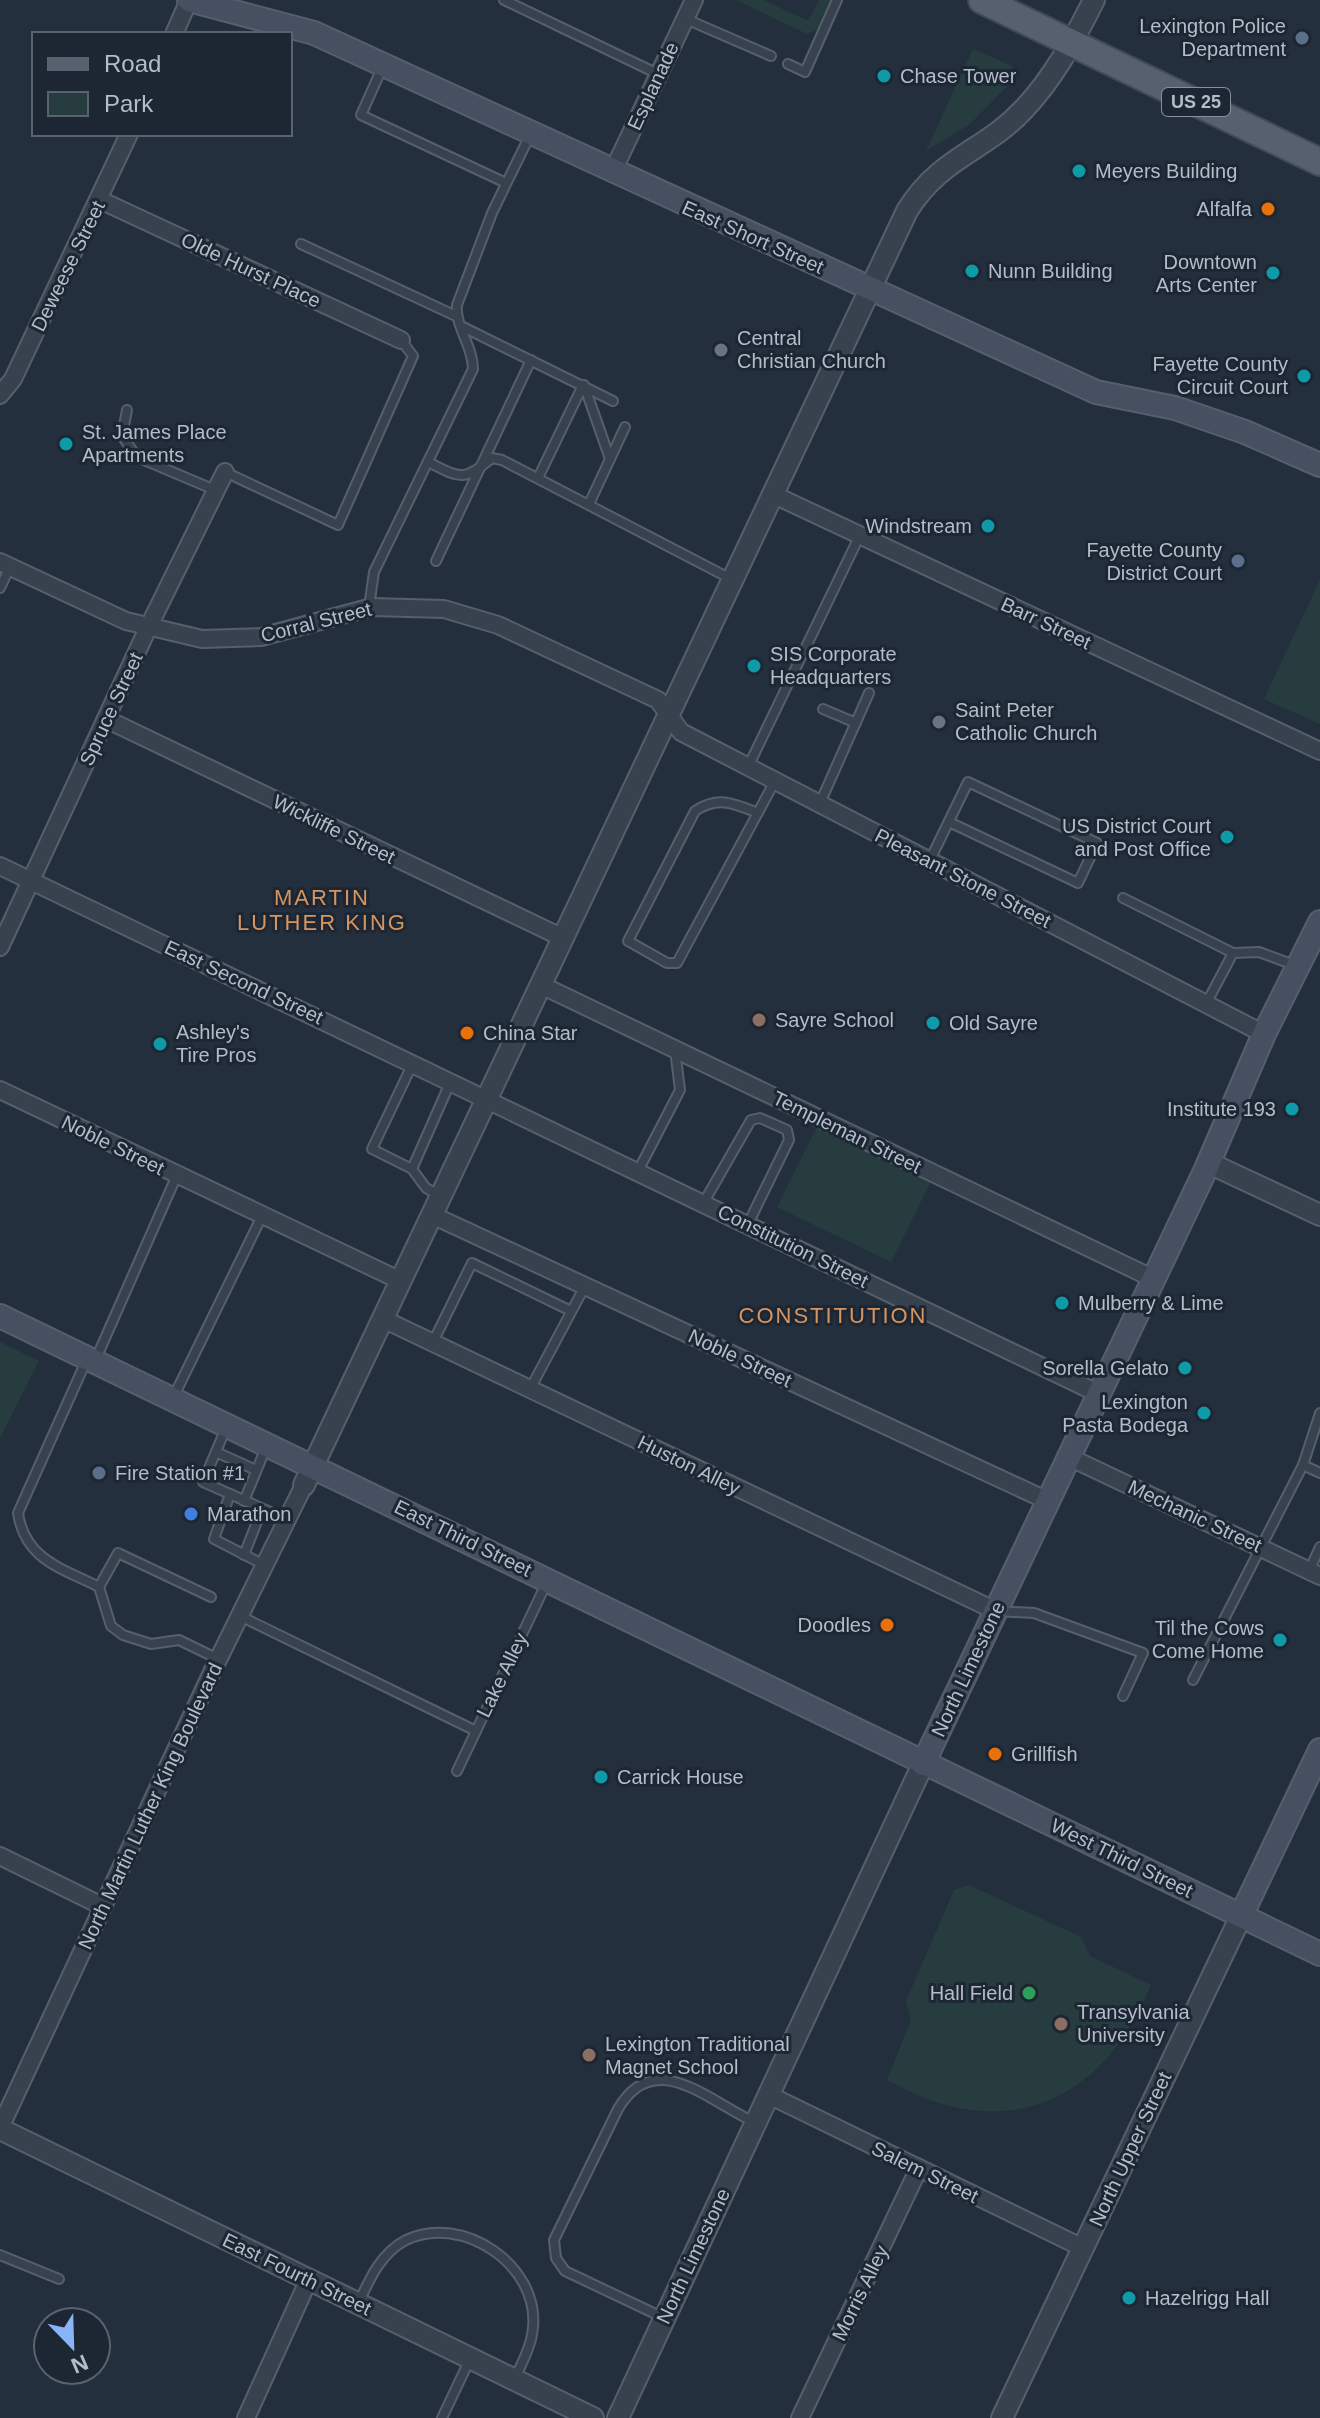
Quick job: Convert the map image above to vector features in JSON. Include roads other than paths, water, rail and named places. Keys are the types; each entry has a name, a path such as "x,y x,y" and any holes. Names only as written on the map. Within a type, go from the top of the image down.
{"main road":[{"name":"East Short Street","path":"189,0 314,33 612,173 1096,392 1175,408 1245,432 1320,465"},
{"name":"US 25","path":"982,0 1320,162"},
{"name":"North Limestone","path":"923,1764 1209,1163 1264,1034 1320,922"},
{"name":"East Third Street","path":"0,1316 267,1444 308,1476 548,1580 923,1764"},
{"name":"North Upper Street","path":"1241,1916 1320,1750"},
{"name":"West Third Street","path":"923,1764 1320,1954"}],"street":[{"path":"175,32 189,0"},
{"name":"Esplanade","path":"612,173 694,0"},
{"path":"308,1476 907,211 930,178 1022,111 1071,43 1094,0"},
{"name":"Deweese Street","path":"0,395 13,379 128,136"},
{"name":"Olde Hurst Place","path":"100,200 401,340"},
{"name":"Spruce Street","path":"0,947 148,628 225,472"},
{"name":"Barr Street","path":"772,494 1320,751"},
{"name":"Corral Street","path":"5,565 148,628 180,636 229,640 261,637 368,607 398,605 444,609 498,625 658,700 668,716"},
{"name":"Pleasant Stone Street","path":"668,716 681,732 1264,1034"},
{"name":"Wickliffe Street","path":"106,719 563,938"},
{"name":"East Second Street","path":"0,866 487,1098"},
{"name":"Templeman Street","path":"541,985 1154,1279"},
{"name":"Noble Street","path":"0,1090 401,1281"},
{"name":"Constitution Street","path":"487,1098 1099,1394"},
{"path":"1209,1163 1320,1215"},
{"name":"Noble Street","path":"432,1215 1048,1501"},
{"name":"Huston Alley","path":"383,1319 996,1611"},
{"name":"Mechanic Street","path":"1069,1457 1314,1573"},
{"name":"North Martin Luther King Boulevard","path":"0,2129 218,1660 308,1476"},
{"name":"North Limestone","path":"618,2418 923,1764"},
{"path":"0,1856 102,1906"},
{"name":"North Upper Street","path":"1002,2418 1241,1916"},
{"name":"Salem Street","path":"769,2095 1083,2248"},
{"name":"East Fourth Street","path":"0,2129 593,2418"},
{"name":"Morris Alley","path":"800,2418 919,2168"},
{"path":"246,2418 309,2279"}],"lane":[{"path":"504,0 658,74"},
{"path":"788,64 805,72 837,0"},
{"path":"685,19 771,56"},
{"path":"383,65 361,115 506,183"},
{"path":"368,607 374,572 473,369 473,354 456,316 461,290 506,183 530,135"},
{"path":"301,244 456,316"},
{"path":"461,326 613,401"},
{"path":"225,472 338,525 413,356 401,340"},
{"path":"436,561 531,360"},
{"path":"583,385 610,459"},
{"path":"538,478 583,385"},
{"path":"127,410 122,436 137,457 216,490"},
{"path":"589,504 625,427"},
{"path":"428,462 458,476 469,476 492,458 538,478 732,580"},
{"path":"748,767 860,535"},
{"path":"0,588 5,565"},
{"path":"820,804 869,693"},
{"path":"823,709 856,723"},
{"path":"758,813 723,800 709,802 695,811 628,941 667,963 677,963 758,813 775,781"},
{"path":"930,861 968,782 1097,843 1078,883 949,822"},
{"path":"1123,898 1233,953 1259,952 1298,966"},
{"path":"1206,1004 1233,953"},
{"path":"638,1171 680,1090 674,1049"},
{"path":"414,1062 372,1149 412,1169 426,1188 441,1196"},
{"path":"412,1169 451,1080"},
{"path":"704,1202 751,1120 760,1118 787,1130 789,1140 748,1224"},
{"path":"177,1175 18,1513 23,1536 36,1554 99,1587 111,1626 123,1635 151,1644 179,1640 218,1660"},
{"path":"172,1399 262,1216"},
{"path":"433,1343 472,1263 571,1311"},
{"path":"530,1389 585,1286"},
{"path":"1193,1680 1316,1441 1320,1413"},
{"path":"227,1425 203,1482 287,1520"},
{"path":"244,1501 267,1444"},
{"path":"216,1452 256,1470"},
{"path":"1303,1465 1320,1473"},
{"path":"230,1494 214,1539 265,1566"},
{"path":"244,1555 262,1509"},
{"path":"1314,1573 1320,1547"},
{"path":"99,1587 118,1553 211,1597"},
{"name":"Lake Alley","path":"457,1771 548,1580"},
{"path":"996,1611 1034,1613 1143,1653 1123,1696"},
{"path":"240,1616 476,1731"},
{"path":"664,2318 565,2271 556,2258 554,2240 618,2109 628,2092 642,2083 655,2078 672,2079 754,2123"},
{"path":"358,2303 383,2258 415,2237 427,2233 449,2234 496,2252 517,2268 527,2287 533,2309 530,2345 514,2379"},
{"path":"0,2255 59,2279"},
{"path":"442,2418 471,2358"}],"place":[{"name":"Lexington Police Department","path":"1302,38"},
{"name":"Chase Tower","path":"884,76"},
{"name":"Meyers Building","path":"1079,171"},
{"name":"Alfalfa","path":"1268,209"},
{"name":"Nunn Building","path":"972,271"},
{"name":"Downtown Arts Center","path":"1273,273"},
{"name":"Central Christian Church","path":"721,350"},
{"name":"Fayette County Circuit Court","path":"1304,376"},
{"name":"St. James Place Apartments","path":"66,444"},
{"name":"Windstream","path":"988,526"},
{"name":"Fayette County District Court","path":"1238,561"},
{"name":"SIS Corporate Headquarters","path":"754,666"},
{"name":"Saint Peter Catholic Church","path":"939,722"},
{"name":"US District Court and Post Office","path":"1227,837"},
{"name":"Sayre School","path":"759,1020"},
{"name":"Old Sayre","path":"933,1023"},
{"name":"China Star","path":"467,1033"},
{"name":"Ashley's Tire Pros","path":"160,1044"},
{"name":"Institute 193","path":"1292,1109"},
{"name":"Mulberry & Lime","path":"1062,1303"},
{"name":"Sorella Gelato","path":"1185,1368"},
{"name":"Lexington Pasta Bodega","path":"1204,1413"},
{"name":"Fire Station #1","path":"99,1473"},
{"name":"Marathon","path":"191,1514"},
{"name":"Doodles","path":"887,1625"},
{"name":"Til the Cows Come Home","path":"1280,1640"},
{"name":"Grillfish","path":"995,1754"},
{"name":"Carrick House","path":"601,1777"},
{"name":"Hall Field","path":"1029,1993"},
{"name":"Transylvania University","path":"1061,2024"},
{"name":"Lexington Traditional Magnet School","path":"589,2055"},
{"name":"Hazelrigg Hall","path":"1129,2298"}],"district":[{"name":"MARTIN LUTHER KING","path":"322,910"},
{"name":"CONSTITUTION","path":"833,1315"}]}
